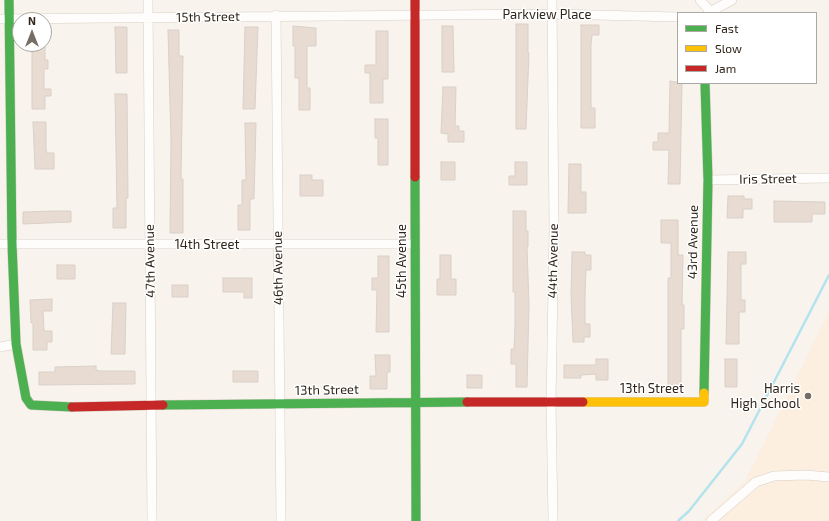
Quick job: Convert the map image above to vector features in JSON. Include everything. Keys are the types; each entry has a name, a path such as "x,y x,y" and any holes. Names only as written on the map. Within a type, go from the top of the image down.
{"street":[{"name":"13th Street","path":"9,0 4,19 16,344 26,398 32,405 46,407 415,402 704,402"},
{"name":"47th Avenue","path":"148,0 152,521"},
{"name":"45th Avenue","path":"415,0 414,244 416,521"},
{"name":"44th Avenue","path":"552,0 554,229 551,402 552,521"},
{"path":"700,0 709,12 732,0"},
{"name":"Parkview Place","path":"415,15 552,14 677,17"},
{"name":"15th Street","path":"4,19 276,15 415,15"},
{"name":"46th Avenue","path":"276,15 277,245 281,521"},
{"name":"43rd Avenue","path":"704,402 708,180 705,84"},
{"name":"Iris Street","path":"708,180 829,178"},
{"name":"14th Street","path":"0,244 414,244"},
{"path":"0,347 16,344"},
{"path":"711,521 756,482 774,476 806,475 829,477"}],"shaded area":[{"name":"Harris High School","path":"829,312 829,521 702,521 745,481"}],"building":[{"path":"516,24 528,24 529,53 526,129 516,129"},
{"path":"581,25 599,25 599,35 592,35 591,44 591,108 595,108 595,128 581,128"},
{"path":"293,26 316,28 316,46 307,46 307,88 310,88 310,110 299,110 299,78 295,78 295,46 293,46"},
{"path":"442,26 453,26 454,72 442,72"},
{"path":"115,27 127,27 127,73 116,73"},
{"path":"245,27 258,27 255,109 243,109"},
{"path":"168,30 179,30 179,56 183,56 181,179 183,179 183,233 170,233 171,140"},
{"path":"376,31 388,31 388,79 383,79 383,103 370,103 370,73 365,73 365,65 376,65"},
{"path":"32,52 45,52 45,60 48,60 48,69 44,69 44,89 51,89 51,96 45,96 45,109 32,109"},
{"path":"670,81 677,82 677,84 682,84 680,184 668,184 669,150 653,150 653,142 658,142 658,133 669,133"},
{"path":"443,87 456,87 455,126 459,126 459,131 464,131 464,142 448,142 448,134 441,133"},
{"path":"115,94 127,94 128,198 126,198 126,228 113,228 113,208 117,208"},
{"path":"375,119 388,119 388,165 378,165 378,138 375,138"},
{"path":"33,122 46,122 46,149 47,153 54,153 54,169 35,169"},
{"path":"245,123 256,123 254,199 250,199 250,230 238,230 238,205 242,205 242,180 246,180"},
{"path":"441,162 455,162 455,180 441,180"},
{"path":"515,162 527,162 527,185 509,185 509,176 515,176"},
{"path":"569,164 581,164 581,192 586,192 586,213 568,213"},
{"path":"300,175 312,175 312,180 323,180 323,196 300,196"},
{"path":"728,196 744,196 744,199 752,199 752,209 743,209 743,218 727,218"},
{"path":"774,201 825,202 825,214 812,214 812,222 774,222"},
{"path":"71,211 71,222 23,224 23,212"},
{"path":"513,211 526,211 526,231 528,231 527,247 529,305 527,387 516,387 516,364 511,364 511,349 514,349 515,325 515,292 513,292"},
{"path":"661,220 678,220 678,255 683,255 682,305 684,305 684,329 681,329 681,387 668,387 668,278 671,278 671,243 661,243"},
{"path":"572,252 585,252 585,255 591,255 591,270 586,270 585,295 585,324 590,324 590,337 584,337 584,342 573,342 571,295"},
{"path":"728,252 746,252 746,264 741,264 741,300 745,300 745,312 739,312 739,344 726,344"},
{"path":"440,255 451,255 451,279 456,279 456,295 437,295 437,279 440,279"},
{"path":"378,256 389,256 389,332 376,332 377,290 372,290 372,278 378,278"},
{"path":"57,265 75,265 75,279 57,279"},
{"path":"223,278 252,278 252,298 244,298 244,292 223,292"},
{"path":"172,285 188,285 188,297 172,297"},
{"path":"52,299 52,311 43,311 44,331 52,331 52,342 47,342 47,350 33,350 33,323 31,323 30,300"},
{"path":"113,303 126,303 125,354 111,354"},
{"path":"375,355 390,355 390,372 387,372 387,389 370,389 370,376 376,376"},
{"path":"596,359 608,359 608,380 596,380 596,374 581,375 581,378 564,378 564,365 596,365"},
{"path":"725,359 737,359 737,387 725,387"},
{"path":"96,366 96,370 100,371 135,371 135,384 39,385 39,372 55,372 55,367"},
{"path":"233,371 258,371 258,382 233,382"},
{"path":"467,375 482,375 482,388 467,388"}],"waterway":[{"path":"678,521 689,511 742,444 829,275"}],"traffic: fast":[{"path":"9,0 12,244 16,344 26,398 31,405 72,407"},
{"path":"704,393 708,180 705,84"},
{"path":"415,177 416,521"},
{"path":"163,405 467,402"}],"traffic: slow":[{"path":"583,402 704,402 704,393"}],"traffic: jam":[{"path":"415,0 415,177"},
{"path":"467,402 583,402"},
{"path":"72,407 163,405"}],"place":[{"name":"Harris High School","path":"808,396"}]}
